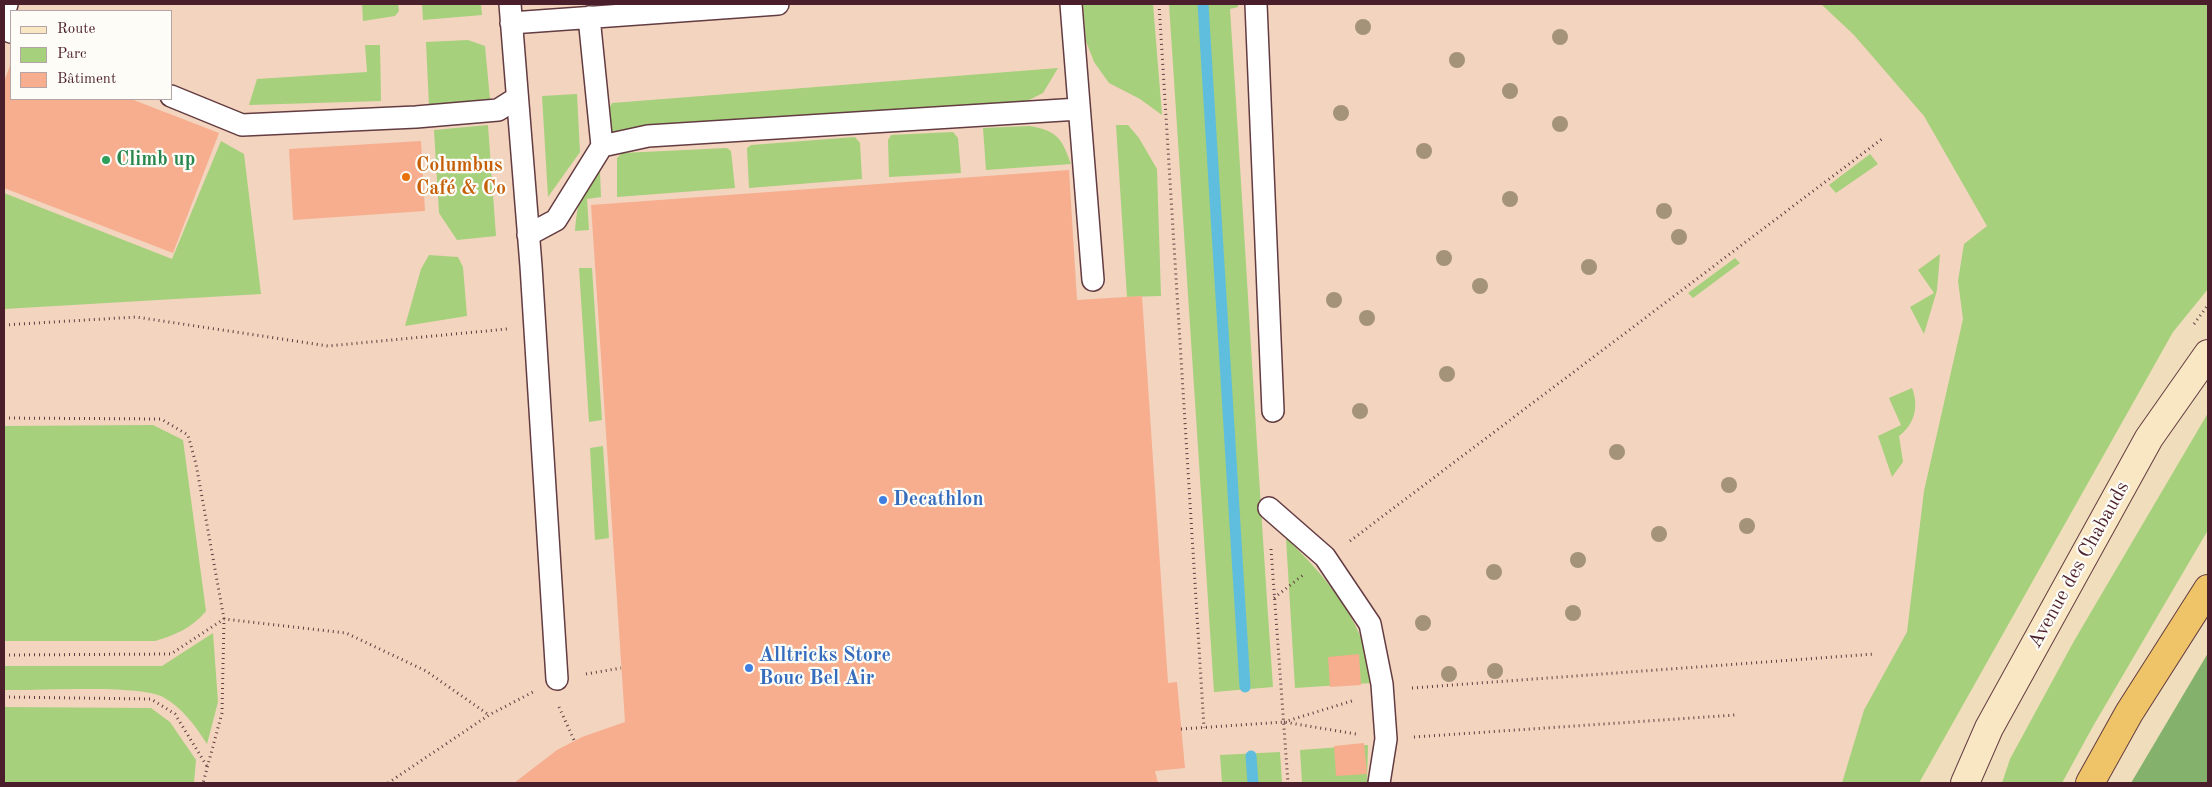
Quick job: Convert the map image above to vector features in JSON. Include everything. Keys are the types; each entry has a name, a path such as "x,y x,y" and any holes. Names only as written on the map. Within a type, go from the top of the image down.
{"highway":[{"path":"2090,783 2129,713 2208,589"}],"main road":[{"name":"Avenue des Chabauds","path":"1965,783 1989,728 2149,438 2208,354"}],"lane":[{"path":"4,14 7,4"},
{"path":"557,679 535,326 510,13 589,17 778,4"},
{"path":"1072,4 1094,280"},
{"path":"1256,4 1273,411"},
{"path":"528,235 556,220 602,146 589,17"},
{"path":"172,96 242,125 416,117 498,110 517,98"},
{"path":"602,146 648,136 1079,109"},
{"path":"1269,508 1325,558 1370,624 1382,691 1386,739 1379,783"}],"path":[{"path":"1159,4 1204,728"},
{"path":"1274,598 1882,139"},
{"path":"4,325 136,317 328,346 535,326"},
{"path":"4,418 161,419 188,435 196,464 224,619 222,713 203,783"},
{"path":"1269,508 1288,783"},
{"path":"4,655 171,654 224,619 346,633 426,671 489,715 388,783"},
{"path":"1181,729 1284,722 1382,691 1874,654"},
{"path":"4,696 151,699 175,714 208,769"},
{"path":"555,700 574,740"},
{"path":"1284,722 1386,739 1735,715"}],"shaded area":[{"path":"4,4 2091,4 1902,783 4,783"}],"green space":[{"path":"362,4 398,4 399,11 395,16 363,21"},
{"path":"422,4 481,4 482,15 423,20"},
{"path":"1083,4 1153,4 1162,115 1140,99 1109,83 1094,62 1086,41"},
{"path":"1169,4 1238,4 1238,7 1230,9 1273,687 1214,692"},
{"path":"1821,4 2208,4 2208,289 2173,332 1919,783 1842,783 1864,710 1907,632 1924,491 1963,319 1958,281 1964,244 1987,226 1924,116 1854,35"},
{"path":"468,40 485,46 490,99 429,106 426,42"},
{"path":"365,45 380,45 381,101 249,105 257,79 367,72"},
{"path":"1058,68 1043,93 1021,104 606,132 605,116 612,103"},
{"path":"577,94 580,152 548,197 542,96"},
{"path":"488,125 496,236 457,240 439,213 434,130"},
{"path":"1116,125 1128,125 1139,138 1157,169 1161,296 1127,297"},
{"path":"1030,126 1047,131 1058,138 1065,148 1071,164 986,170 983,128"},
{"path":"953,132 958,138 961,173 889,177 888,140 891,135"},
{"path":"855,137 860,143 862,179 749,188 747,148 751,145"},
{"path":"221,141 244,154 261,294 4,309 4,193 172,259"},
{"path":"727,148 731,151 735,188 617,197 617,158 622,153"},
{"path":"1870,154 1878,164 1836,193 1829,185"},
{"path":"600,170 601,197 587,199 589,230 575,231 577,213 584,190 593,176"},
{"path":"1940,254 1937,290 1924,334 1910,307 1934,293 1918,270"},
{"path":"429,255 458,257 463,267 467,316 405,326 421,269"},
{"path":"1735,258 1740,263 1693,298 1688,293"},
{"path":"579,268 592,268 602,420 589,422"},
{"path":"1912,388 1915,401 1914,414 1909,426 1899,436 1903,462 1892,477 1878,436 1901,425 1889,398"},
{"path":"2208,413 2208,530 2092,728 2062,783 2002,783 2010,759 2074,641"},
{"path":"153,425 183,440 206,611 183,630 155,641 4,641 4,426"},
{"path":"603,446 609,538 595,540 590,448"},
{"path":"1286,538 1332,588 1351,617 1366,652 1371,683 1295,688"},
{"path":"213,633 218,702 207,744 177,706 163,697 150,693 110,689 4,690 4,666 162,666"},
{"path":"2208,653 2208,783 2131,783"},
{"path":"4,707 151,708 170,722 196,760 194,783 4,783"},
{"path":"1368,745 1367,783 1302,783 1300,750"},
{"path":"1280,752 1282,783 1222,783 1220,755"}],"building":[{"name":"Climb up","path":"10,66 10,100 134,100 219,133 173,253 4,188 4,82"},
{"path":"421,141 425,211 293,220 289,149"},
{"name":"Decathlon","path":"1069,170 1077,300 1142,296 1168,683 1177,682 1185,768 1155,771 1158,783 514,783 557,750 582,737 625,722 591,205"},
{"path":"1359,654 1361,685 1330,687 1328,657"},
{"path":"1364,743 1367,774 1336,776 1334,746"}],"waterway":[{"path":"1203,4 1245,687"},
{"path":"1251,756 1253,783"}],"place":[{"name":"Climb up","path":"106,160"},
{"name":"Columbus Café & Co","path":"406,177"},
{"name":"Decathlon","path":"883,500"},
{"name":"Alltricks Store Bouc Bel Air","path":"749,668"}]}
